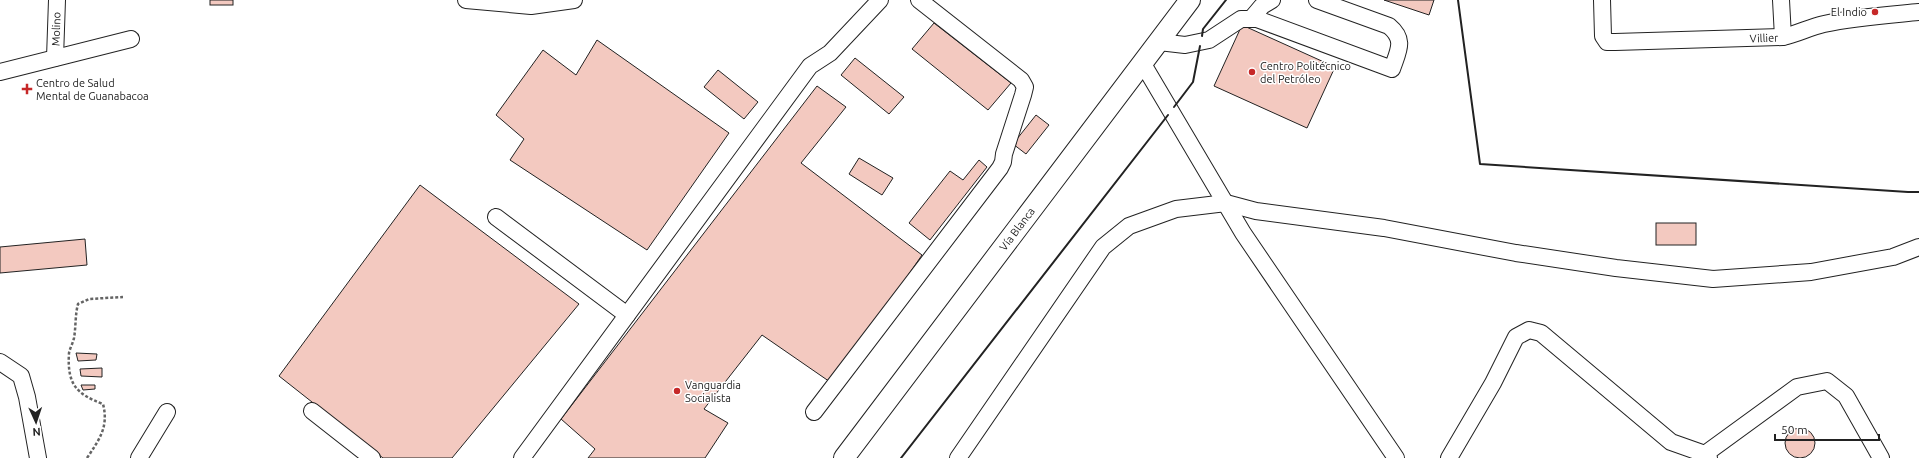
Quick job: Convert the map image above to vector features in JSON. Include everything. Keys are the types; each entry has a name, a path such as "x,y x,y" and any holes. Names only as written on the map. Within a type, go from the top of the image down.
{"main road":[{"name":"Vía Blanca","path":"844,458 1190,0"}],"street":[{"name":"Molino","path":"55,58 57,0"},
{"path":"466,0 531,6 574,0"},
{"path":"522,458 810,66 830,53 880,0"},
{"path":"814,412 1004,162 1004,154 1023,95 1025,87 1021,80 919,0"},
{"path":"1250,19 1262,6 1272,0"},
{"path":"1158,42 1185,44 1208,40 1241,19 1257,19 1392,69 1400,45 1397,32 1389,26 1317,0"},
{"name":"Villier","path":"1602,0 1603,36 1607,42 1783,37 1800,34 1822,24 1865,16 1919,12"},
{"path":"1781,0 1783,37"},
{"path":"0,72 132,39"},
{"path":"1143,64 1243,233 1396,458"},
{"path":"958,458 1103,247 1129,226 1176,209 1226,204 1256,211 1384,228 1516,253 1616,268 1713,278 1811,272 1893,257 1919,247"},
{"path":"496,217 627,316"},
{"path":"1449,458 1493,383 1516,337 1530,330 1542,333 1671,442 1707,456 1797,387 1827,382 1846,396 1881,458"},
{"path":"0,362 21,376 27,397 38,458"},
{"path":"139,458 166,412"},
{"path":"312,412 372,458"}],"path":[{"path":"87,458 99,440 106,417 104,404 86,398 74,386 69,369 69,352 74,338 78,304 89,299 123,297"}],"building":[{"path":"210,0 233,0 233,5 210,5"},
{"path":"1384,0 1434,0 1429,15"},
{"path":"934,23 1011,83 988,110 912,49"},
{"path":"1242,25 1335,67 1307,128 1214,86"},
{"path":"597,40 729,133 647,250 510,160 524,139 496,115 543,50 576,75"},
{"path":"855,58 904,97 889,114 841,75"},
{"path":"718,70 758,102 744,119 704,87"},
{"path":"817,86 846,107 801,163 922,255 833,384 762,335 704,409 728,423 705,458 588,458 595,449 561,419"},
{"path":"1036,115 1049,125 1026,154 1013,144"},
{"path":"859,158 893,178 882,195 849,174"},
{"path":"979,160 987,167 930,240 909,223 950,171 963,180"},
{"path":"420,185 579,304 452,458 383,458 279,376"},
{"path":"1656,223 1696,223 1696,245 1656,245"},
{"path":"85,239 87,265 0,273 0,247"},
{"path":"76,353 97,354 96,360 78,361"},
{"path":"102,368 102,377 81,376 80,369"},
{"path":"81,385 95,385 95,389 83,390"},
{"path":"1800,428 1806,429 1814,437 1814,449 1806,457 1800,458 1794,457 1786,449 1785,443 1786,437 1794,429"}],"wall":[{"path":"1202,36 1203,29 1226,0"},
{"path":"1458,0 1480,164 1919,192"},
{"path":"1174,107 1193,82 1200,46"},
{"path":"901,458 1168,115"}],"place":[{"name":"El Indio","path":"1875,12"},
{"name":"Centro Politécnico del Petróleo","path":"1252,72"},
{"name":"Centro de Salud Mental de Guanabacoa","path":"27,89"},
{"name":"Vanguardia Socialista","path":"677,391"}]}
